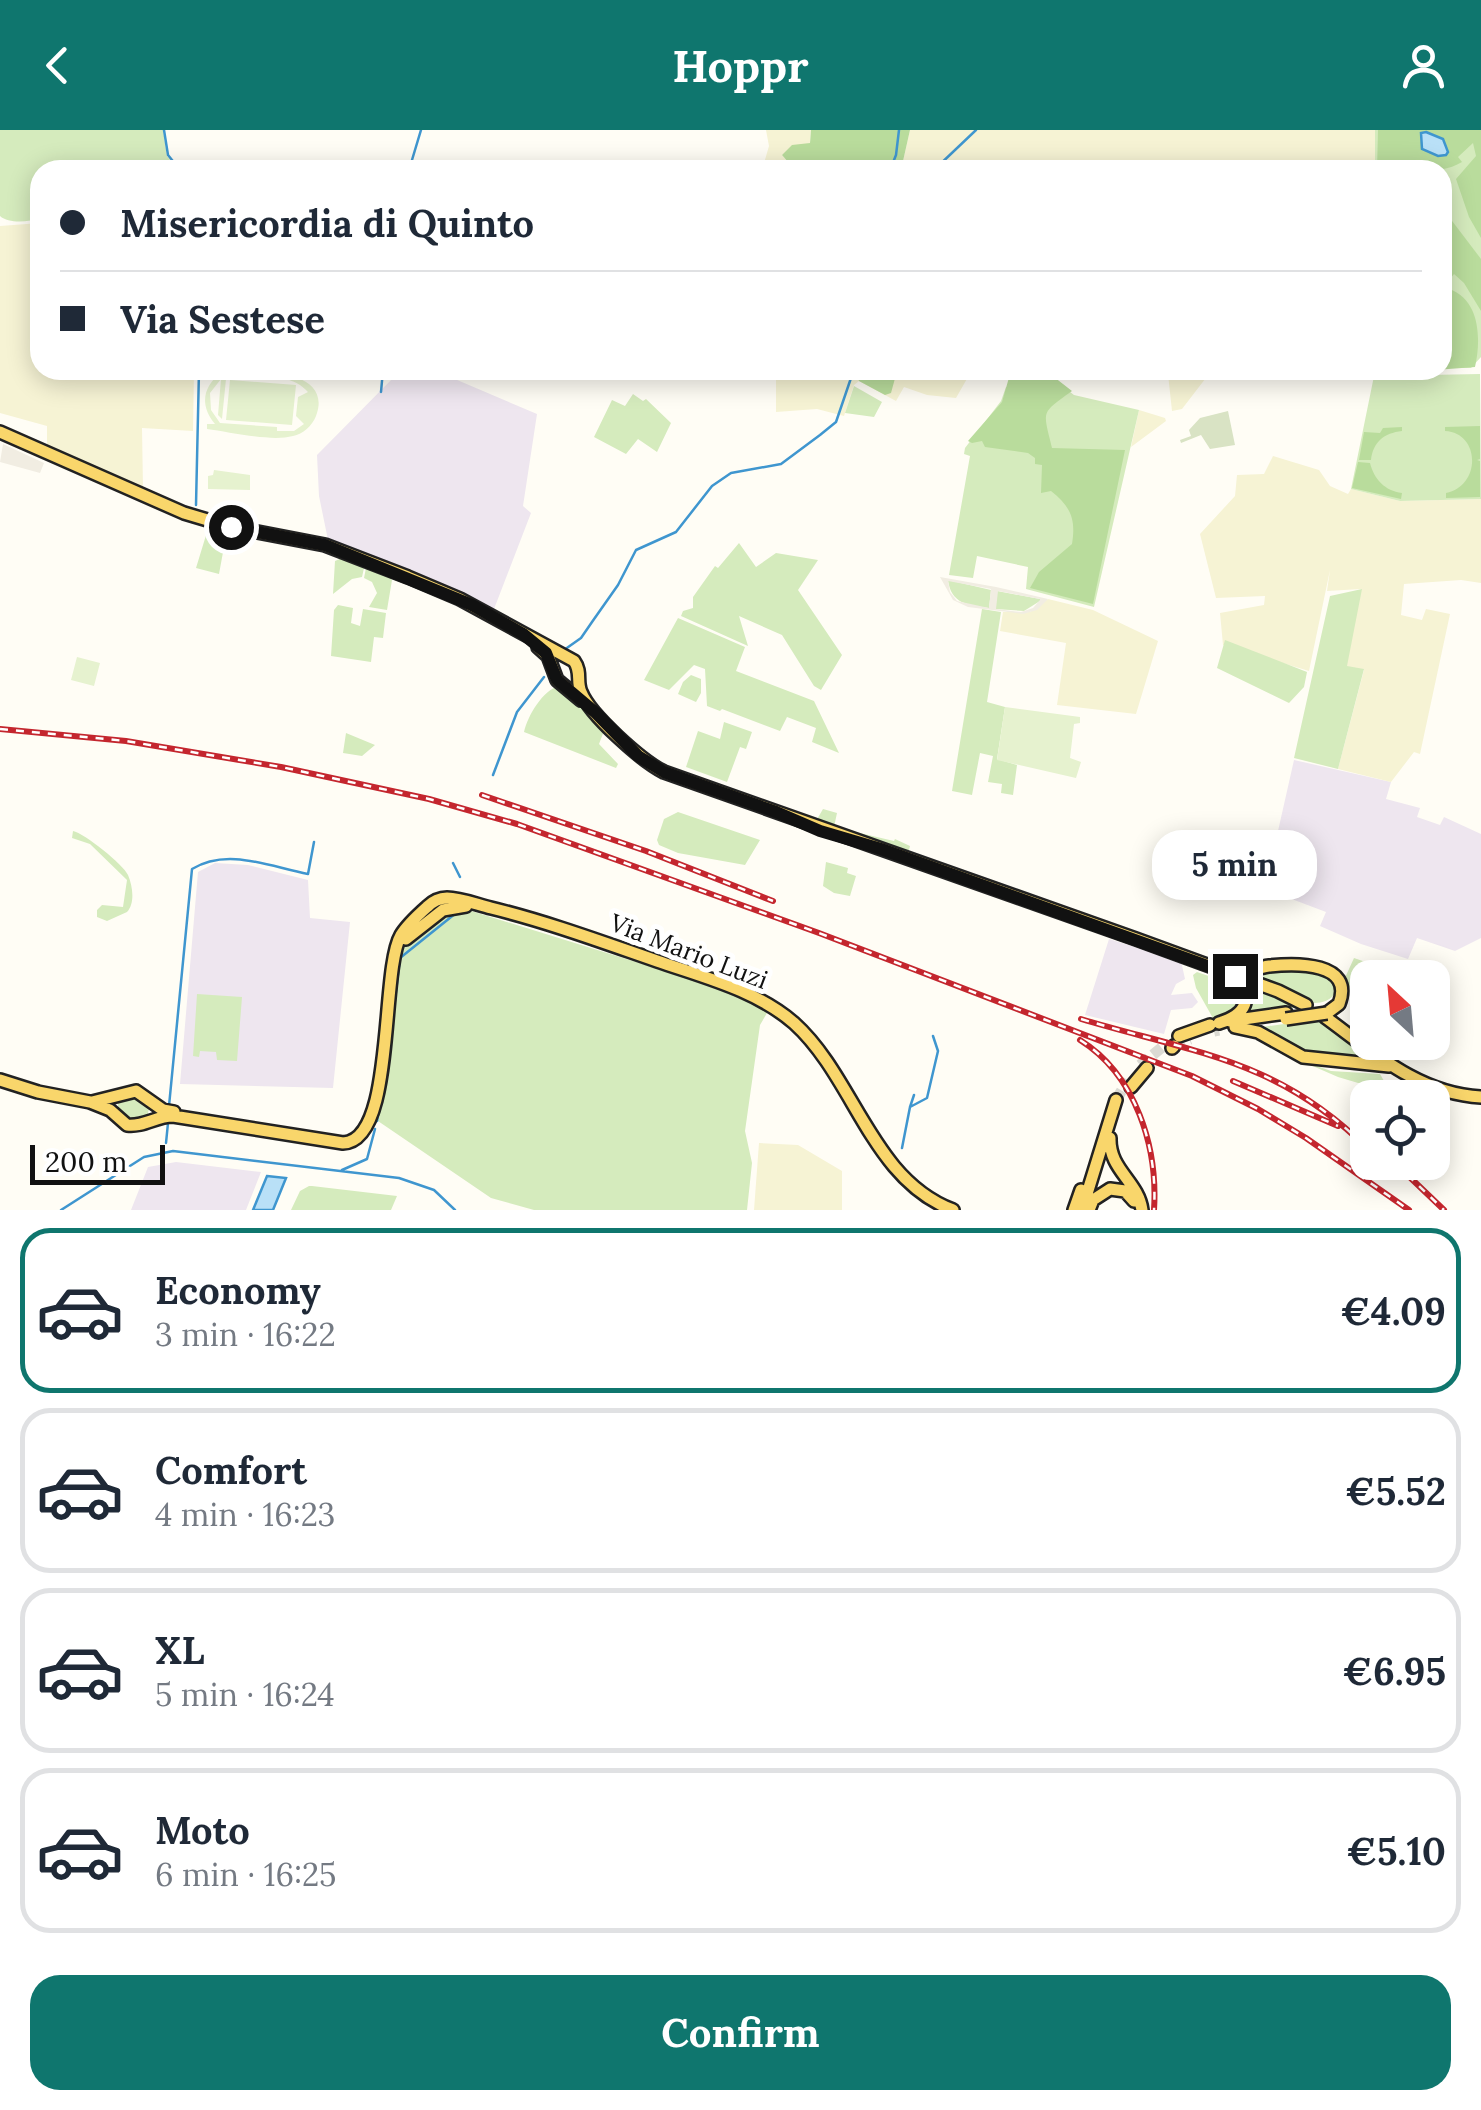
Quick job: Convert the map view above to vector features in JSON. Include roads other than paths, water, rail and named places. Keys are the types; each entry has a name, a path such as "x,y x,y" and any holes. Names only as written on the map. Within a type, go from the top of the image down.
{"main road":[{"path":"0,432 184,513 345,552 453,595 577,664 580,692 596,713"},
{"path":"518,632 547,654 554,673 564,684 658,769 1272,988 1306,1005"},
{"path":"554,673 558,662 570,660"},
{"path":"564,684 573,683 579,674"},
{"name":"Via Mario Luzi","path":"368,1120 386,1040 401,935 430,904 444,898 553,926 757,998 802,1031 893,1166 928,1198 953,1210"},
{"path":"1235,976 1275,966 1322,967 1336,975 1337,997 1325,1012"},
{"path":"1272,988 1260,976 1264,969 1275,966"},
{"path":"1174,1043 1239,1014 1246,996 1238,982 1214,968"},
{"path":"1216,1027 1325,1012 1398,1069 1441,1091 1481,1097"},
{"path":"1216,1027 1286,1016"},
{"path":"1235,1027 1258,1032 1302,1057 1398,1069"},
{"path":"1130,1084 1144,1066"},
{"name":"Via Mario Luzi","path":"837,1079 887,1170 913,1196 935,1210"},
{"path":"0,1080 90,1102 126,1125 173,1116 350,1144 363,1135 368,1120"},
{"path":"90,1102 136,1091 164,1110 344,1140 358,1133 368,1120"},
{"path":"114,1114 113,1103 118,1095"},
{"path":"149,1121 154,1112 152,1102"},
{"path":"1087,1208 1118,1104"},
{"path":"1074,1210 1109,1132"},
{"path":"1109,1132 1114,1162 1138,1194 1139,1210"},
{"path":"1087,1208 1110,1188 1132,1197 1139,1210"}],"water":[{"path":"1421,133 1443,139 1446,155 1422,149"},
{"path":"267,1176 286,1178 273,1210 253,1210"}],"waterway":[{"path":"164,130 172,160"},
{"path":"412,160 421,130"},
{"path":"894,160 899,130"},
{"path":"944,160 976,130"},
{"path":"196,505 199,380"},
{"path":"381,392 382,380"},
{"path":"564,650 581,638 618,585 636,550 676,532 712,486 731,473 781,464 820,435 836,422 850,380"},
{"path":"493,775 517,712 544,677"},
{"path":"169,1106 192,869 235,859 308,874 314,842"},
{"path":"453,863 460,877"},
{"path":"394,1008 400,958 456,913"},
{"path":"902,1148 910,1107 927,1098 938,1051 933,1036"},
{"path":"910,1107 914,1095"},
{"path":"377,1121 380,1105"},
{"path":"166,1143 168,1123"},
{"path":"342,1170 367,1159 375,1129"},
{"path":"61,1210 144,1157 173,1151 399,1178 434,1190 455,1210"}],"tunnel":[{"path":"1214,1031 1219,1030"},
{"path":"1174,1046 1190,1039"},
{"path":"1140,1065 1165,1045"},
{"path":"1116,1100 1128,1080"}],"railway":[{"path":"0,729 126,741 281,767 429,799 517,824 819,933 1192,1076 1306,1138 1409,1210"},
{"path":"482,795 646,851 773,901"},
{"path":"1081,1019 1234,1063 1302,1096 1350,1133"},
{"path":"1080,1040 1116,1072 1140,1114 1152,1162 1154,1210"},
{"path":"1233,1081 1338,1126"},
{"path":"1413,1180 1444,1210"}]}
